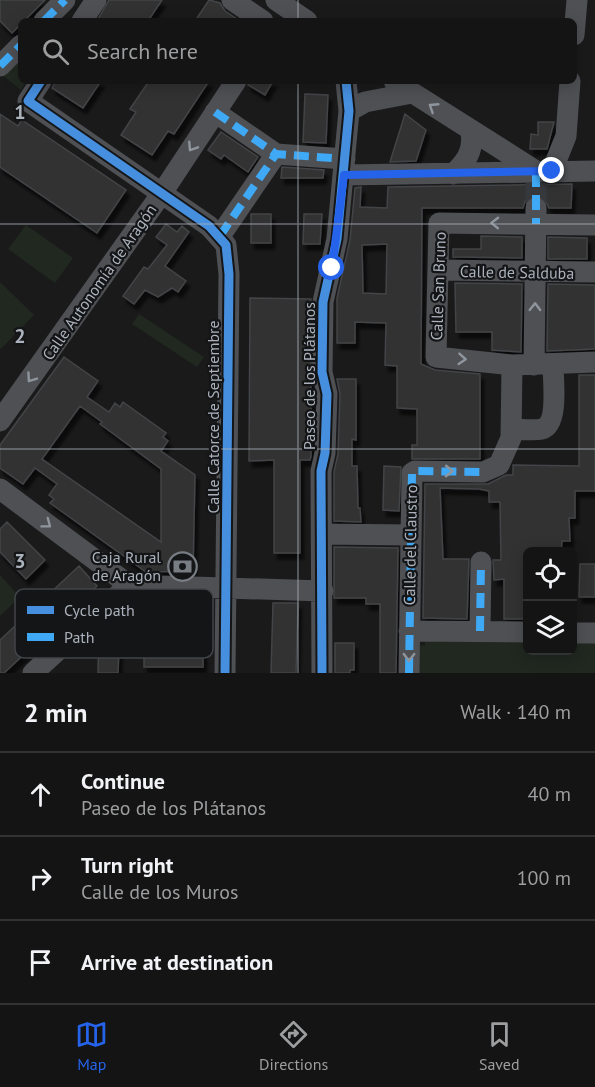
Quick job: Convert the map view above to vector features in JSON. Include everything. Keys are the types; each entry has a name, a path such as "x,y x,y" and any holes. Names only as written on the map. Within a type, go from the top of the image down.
{"street":[{"path":"47,18 65,0"},
{"path":"84,18 96,0"},
{"path":"232,0 259,18"},
{"path":"276,0 303,18"},
{"path":"575,18 577,0"},
{"path":"0,66 18,48"},
{"path":"39,84 27,101 162,193 220,236 276,154"},
{"name":"Calle Autonomía de Aragón","path":"0,421 162,193 234,84"},
{"name":"Paseo de los Plátanos","path":"322,673 321,471 325,453 327,394 322,372 323,302 338,239 349,111 346,84"},
{"path":"371,84 398,91 541,175"},
{"path":"541,175 566,136 570,84"},
{"path":"349,111 365,102 398,91"},
{"path":"215,112 276,154 344,167 453,174 541,175 595,171"},
{"path":"453,174 468,159 473,141 471,132"},
{"path":"536,216 535,273 544,365 553,413 550,423 541,429 512,429 512,365 544,365 595,362"},
{"name":"Calle San Bruno","path":"512,365 436,357 439,222 536,216 595,225"},
{"name":"Calle Catorce de Septiembre","path":"220,236 229,258 225,673"},
{"name":"Calle de Salduba","path":"439,270 595,272"},
{"name":"Calle del Claustro","path":"409,673 412,473 415,471 483,472 494,468 506,453 512,429"},
{"path":"0,489 129,585 323,591"},
{"path":"322,534 411,535"},
{"path":"480,631 481,562"},
{"path":"125,589 129,585"},
{"path":"409,631 523,632"},
{"path":"577,633 595,633"},
{"path":"33,673 49,658"}],"shaded area":[{"path":"18,57 18,84 25,84 21,90 1,74"},
{"path":"26,225 73,258 55,283 8,249"},
{"path":"0,282 34,315 1,349 0,348"},
{"path":"139,314 204,357 197,367 132,324"},
{"path":"0,575 15,592 15,602 0,616"},
{"path":"425,636 523,637 523,655 577,655 577,638 595,639 595,673 415,673 416,646 425,645"}],"building":[{"path":"0,0 45,0 27,18 18,18 18,27 12,33 0,21"},
{"path":"109,0 162,0 150,18 99,18"},
{"path":"209,0 220,3 225,11 236,18 197,18"},
{"path":"54,84 99,84 83,108 52,88"},
{"path":"147,84 207,84 174,134 168,131 152,155 121,135 136,112 130,109"},
{"path":"248,84 271,84 265,95"},
{"path":"305,94 328,95 326,143 303,142"},
{"path":"0,114 18,126 22,120 126,190 97,233 0,167"},
{"path":"405,114 426,130 416,161 390,162"},
{"path":"538,122 554,122 547,149 530,149 531,134 538,135"},
{"path":"221,132 258,157 248,172 224,155 221,159 208,150"},
{"path":"282,167 324,170 323,178 281,178"},
{"path":"572,184 571,208 549,208 543,197 536,195 525,201 523,208 422,208 421,364 435,370 480,374 480,459 412,459 412,445 417,445 417,409 397,408 397,366 385,365 386,323 355,322 355,343 337,343 337,298 350,240 355,188 361,187 360,207 387,208 388,187","holes":["387,244 386,294 363,293 362,245"]},
{"path":"251,214 271,214 271,243 251,243"},
{"path":"304,214 322,214 320,244 303,244"},
{"path":"166,224 177,232 182,226 189,232 165,266 186,281 178,292 172,288 158,297 145,290 134,304 123,296 144,267 148,269 167,245 156,237"},
{"path":"481,236 522,237 522,258 453,257 453,249 481,249"},
{"path":"548,237 587,238 587,259 548,259"},
{"path":"455,283 522,284 521,352 492,350 492,332 456,332"},
{"path":"548,284 595,285 595,349 547,351"},
{"path":"250,298 311,299 311,456 310,460 300,460 300,553 274,553 274,460 249,461"},
{"path":"64,357 98,381 87,397 109,412 115,403 120,407 123,402 166,433 163,437 168,441 161,451 195,475 193,571 146,572 50,503 54,499 49,495 57,484 35,468 23,484 0,468 0,445","holes":["80,406 102,422 100,424 161,469 161,542 42,459"]},
{"path":"579,375 595,375 595,491 575,491 575,518 569,518 570,541 562,541 561,547 523,547 523,619 504,619 504,579 494,580 493,560 501,560 500,502 489,502 489,491 440,488 443,559 469,559 467,619 423,618 425,484 488,484 506,475 513,475 513,465 579,466"},
{"path":"337,379 356,379 356,440 352,439 352,466 357,466 358,508 360,508 361,522 334,521 334,472 338,454 340,394"},
{"path":"384,466 401,467 399,511 383,510"},
{"path":"7,522 45,560 26,579 0,552 0,529"},
{"path":"334,547 398,548 396,673 380,673 380,604 366,604 366,598 334,598"},
{"path":"580,564 595,564 595,597 579,597"},
{"path":"79,566 97,586 94,589 54,589"},
{"path":"273,603 298,603 296,673 271,673"},
{"path":"15,626 15,658 20,658 4,673 0,673 0,640"},
{"path":"335,643 354,643 354,670 350,670 350,673 335,673"},
{"path":"98,658 119,658 118,673 98,673"},
{"path":"144,658 203,658 203,667 144,667"}],"tunnel":[{"path":"536,183 536,208"}],"marked path":[{"path":"47,18 65,0"},
{"path":"0,66 18,48"},
{"path":"215,112 276,154 345,159"},
{"path":"220,236 276,154"},
{"path":"536,172 536,224"},
{"path":"409,673 412,473 415,471 483,472"},
{"path":"480,631 481,562"}],"cycle path":[{"path":"39,84 28,101 209,226 226,245 229,274 225,673"},
{"path":"322,673 321,471 325,453 327,394 322,372 323,302 337,239 349,111 346,84"}],"place":[{"name":"Caja Rural de Aragón","path":"182,566"}],"route":[{"path":"332,268 338,239 344,175 552,171"}]}
